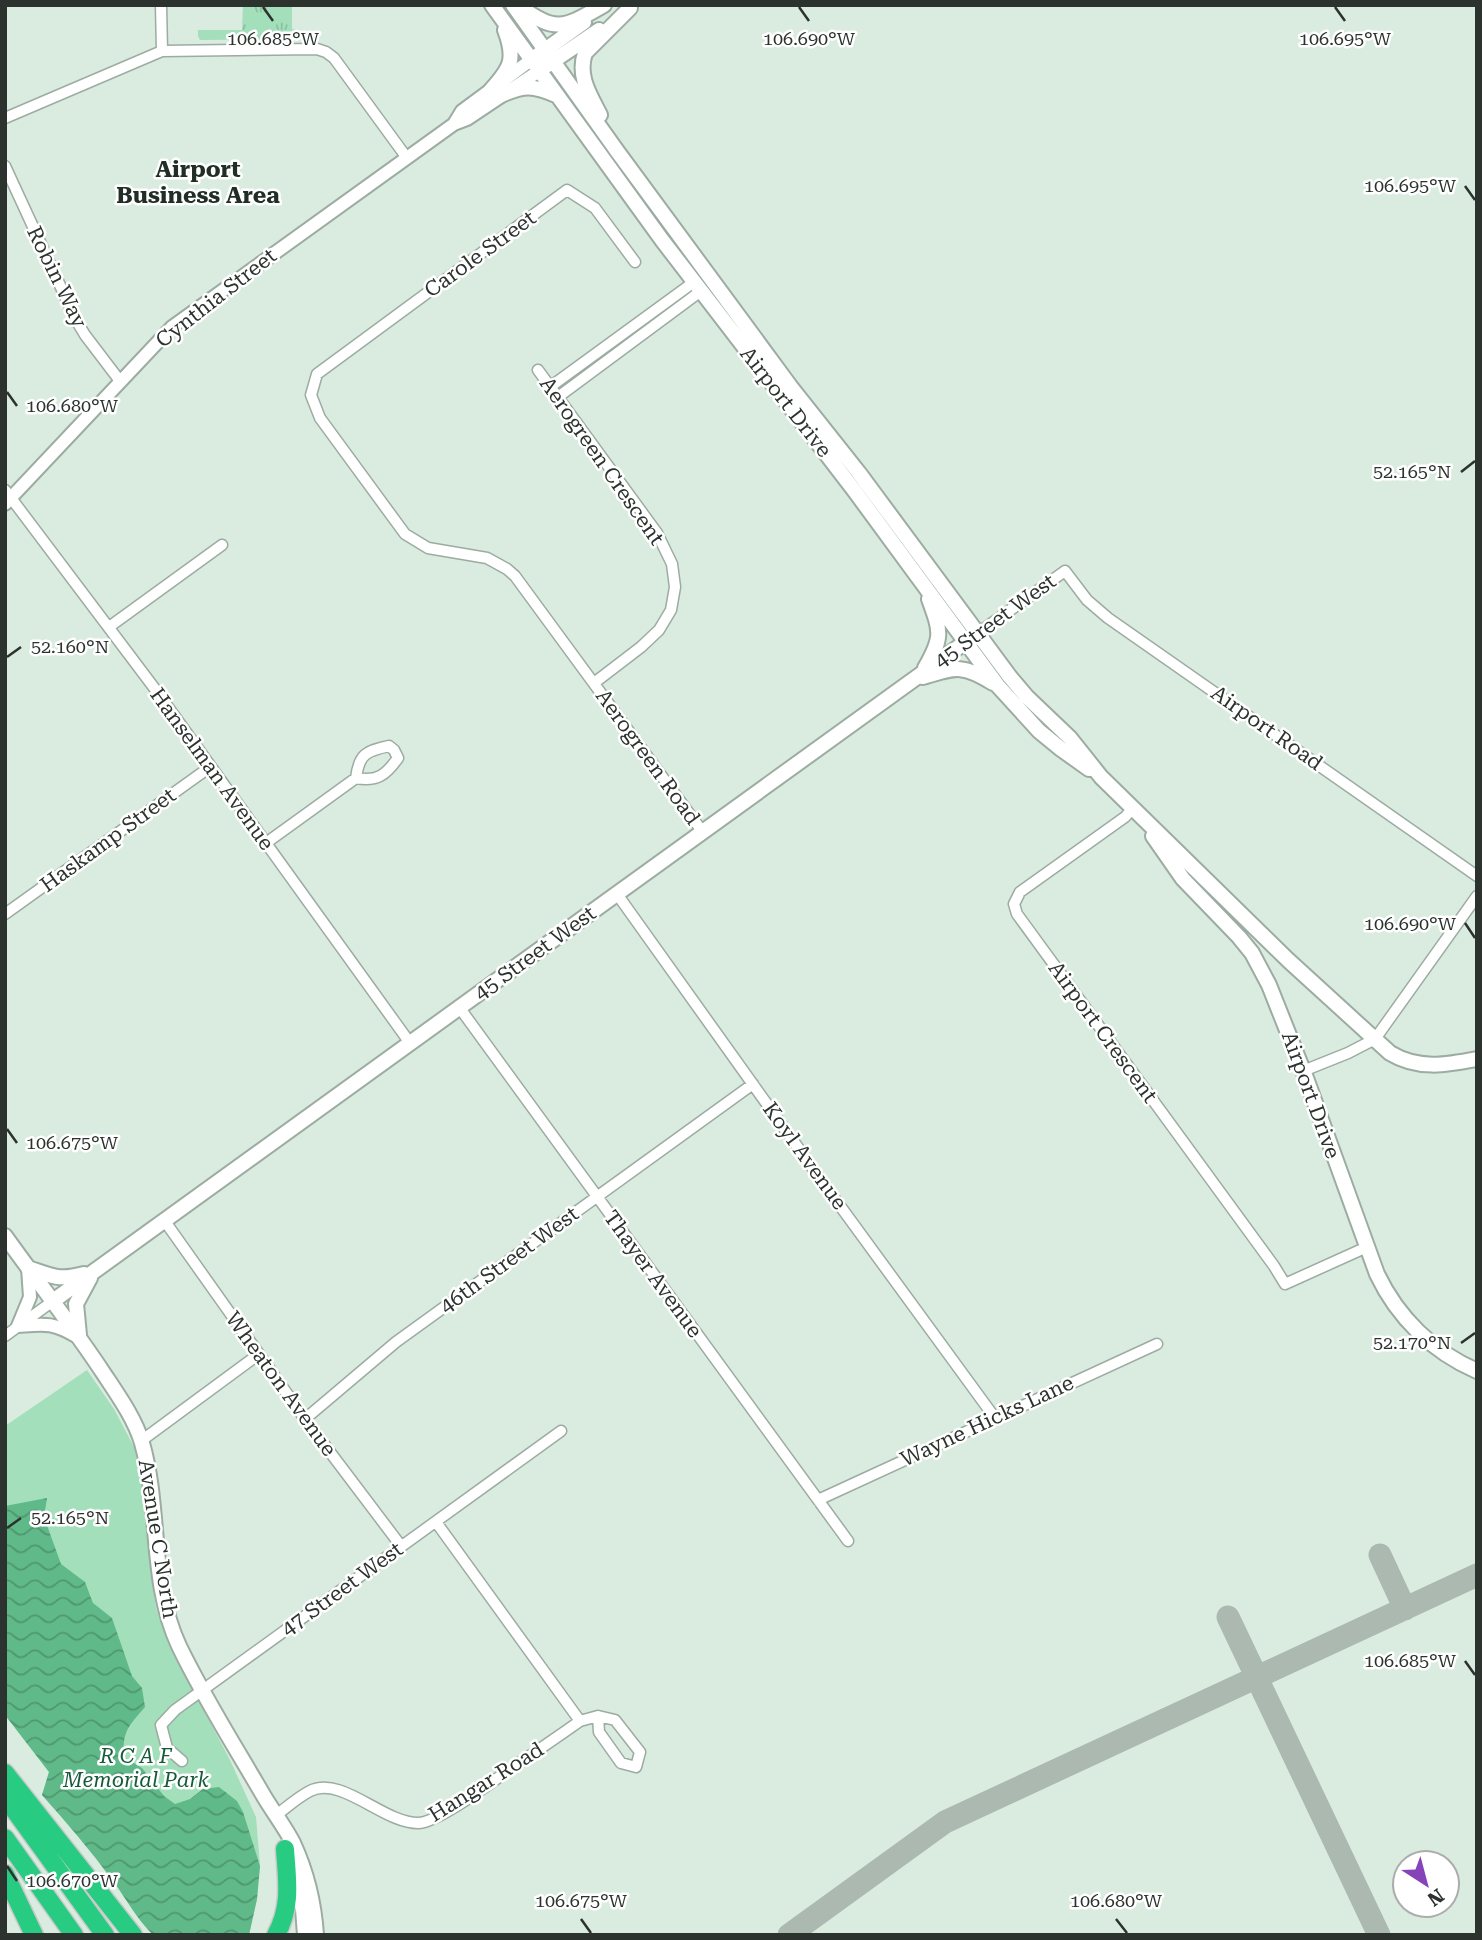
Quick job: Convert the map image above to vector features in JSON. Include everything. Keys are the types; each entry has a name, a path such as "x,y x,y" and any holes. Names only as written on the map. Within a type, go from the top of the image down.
{"highway":[{"path":"5,1773 133,1935"},
{"path":"5,1797 105,1935"},
{"path":"5,1839 74,1935"},
{"path":"276,1935 283,1923 288,1900 285,1849"},
{"path":"5,1874 34,1935"}],"main road":[{"path":"515,5 550,26 573,21 605,5"},
{"name":"Airport Drive","path":"515,5 617,151 790,386 867,483 972,638 998,686 1039,731 1061,750 1101,777"},
{"path":"549,56 605,5"},
{"path":"492,6 510,42 512,55 510,66 496,92"},
{"name":"Airport Drive","path":"492,6 698,287 924,584 1027,697 1070,738 1101,777 1288,960 1398,1058 1422,1065 1477,1059"},
{"path":"535,66 633,7"},
{"path":"617,151 584,81 582,62 586,53 633,7"},
{"path":"496,92 522,87 544,90 557,96"},
{"path":"917,677 937,647 939,634 939,626 924,584"},
{"name":"45 Street West","path":"53,1301 972,638"},
{"path":"917,677 962,668 998,686"},
{"name":"Airport Drive","path":"1136,811 1184,879 1225,920 1252,953 1269,985 1386,1292 1412,1326 1447,1356 1477,1371"},
{"name":"Avenue C North","path":"5,1236 122,1402 141,1441 152,1500 162,1596 179,1645 275,1816 293,1842 307,1881 316,1935"},
{"path":"28,1268 66,1279 94,1271"},
{"path":"79,1338 76,1304 94,1271"},
{"name":"Avenue C North","path":"275,1816 303,1909 305,1935"}],"street":[{"path":"161,5 162,51"},
{"path":"5,118 162,51 317,49 326,52 340,67 407,158"},
{"name":"Cynthia Street","path":"7,497 172,327 454,124 462,111 535,66"},
{"name":"Robin Way","path":"5,166 76,320 120,381"},
{"name":"Carole Street","path":"594,683 520,582 507,569 488,558 428,548 405,534 320,418 311,395 317,374 567,190 595,208 635,262"},
{"path":"550,387 698,287"},
{"path":"558,397 698,287"},
{"name":"Aerogreen Crescent","path":"538,370 657,533 672,564 676,587 671,610 659,630 594,683"},
{"name":"Hanselman Avenue","path":"7,497 109,627 410,1043"},
{"path":"109,627 222,545"},
{"name":"45 Street West","path":"972,638 1065,571"},
{"name":"Airport Road","path":"1065,571 1087,600 1108,618 1477,876"},
{"name":"Aerogreen Road","path":"594,683 702,831"},
{"name":"Haskamp Street","path":"5,914 210,767"},
{"path":"266,843 356,778"},
{"name":"Airport Crescent","path":"1136,811 1020,892 1016,898 1015,909 1018,917 1285,1284 1367,1247"},
{"name":"Koyl Avenue","path":"617,894 995,1418"},
{"path":"1303,1071 1375,1039 1477,896"},
{"name":"Thayer Avenue","path":"459,1007 848,1541"},
{"name":"46th Street West","path":"305,1419 397,1342 753,1084"},
{"name":"Wheaton Avenue","path":"164,1220 305,1419 401,1546"},
{"path":"28,1268 30,1297 18,1326 49,1324 79,1338"},
{"name":"45 Street West","path":"5,1336 53,1301"},
{"name":"Wayne Hicks Lane","path":"818,1500 1157,1344"},
{"path":"141,1441 259,1354"},
{"name":"47 Street West","path":"181,1761 167,1748 161,1725 175,1710 561,1432"},
{"path":"436,1522 580,1721"},
{"path":"598,1716 615,1720 640,1752 636,1767 621,1763 599,1732 598,1716"},
{"name":"Hangar Road","path":"275,1816 311,1791 320,1789 348,1793 404,1822 421,1823 432,1820 467,1800 580,1721 598,1716"}],"green space":[{"path":"243,5 292,5 292,29 300,30 300,39 200,40 198,30 242,30"},
{"name":"R C A F Memorial Park","path":"87,1370 114,1409 134,1447 145,1490 150,1567 156,1608 170,1647 229,1758 256,1817 260,1866 257,1899 249,1935 153,1935 96,1859 42,1795 49,1772 5,1715 5,1426"}],"water":[{"path":"47,1498 44,1517 61,1564 85,1582 93,1603 112,1618 132,1676 142,1688 145,1707 128,1729 124,1741 124,1757 142,1768 164,1796 175,1804 190,1799 203,1789 219,1787 237,1801 243,1812 260,1866 257,1899 249,1935 153,1935 96,1859 42,1795 49,1772 5,1715 5,1506"}],"taxiway":[{"path":"1380,1555 1405,1609"},
{"path":"789,1935 945,1822 1477,1575"},
{"path":"1228,1617 1379,1935"}],"district":[{"name":"Airport Business Area","path":"198,182"}]}
